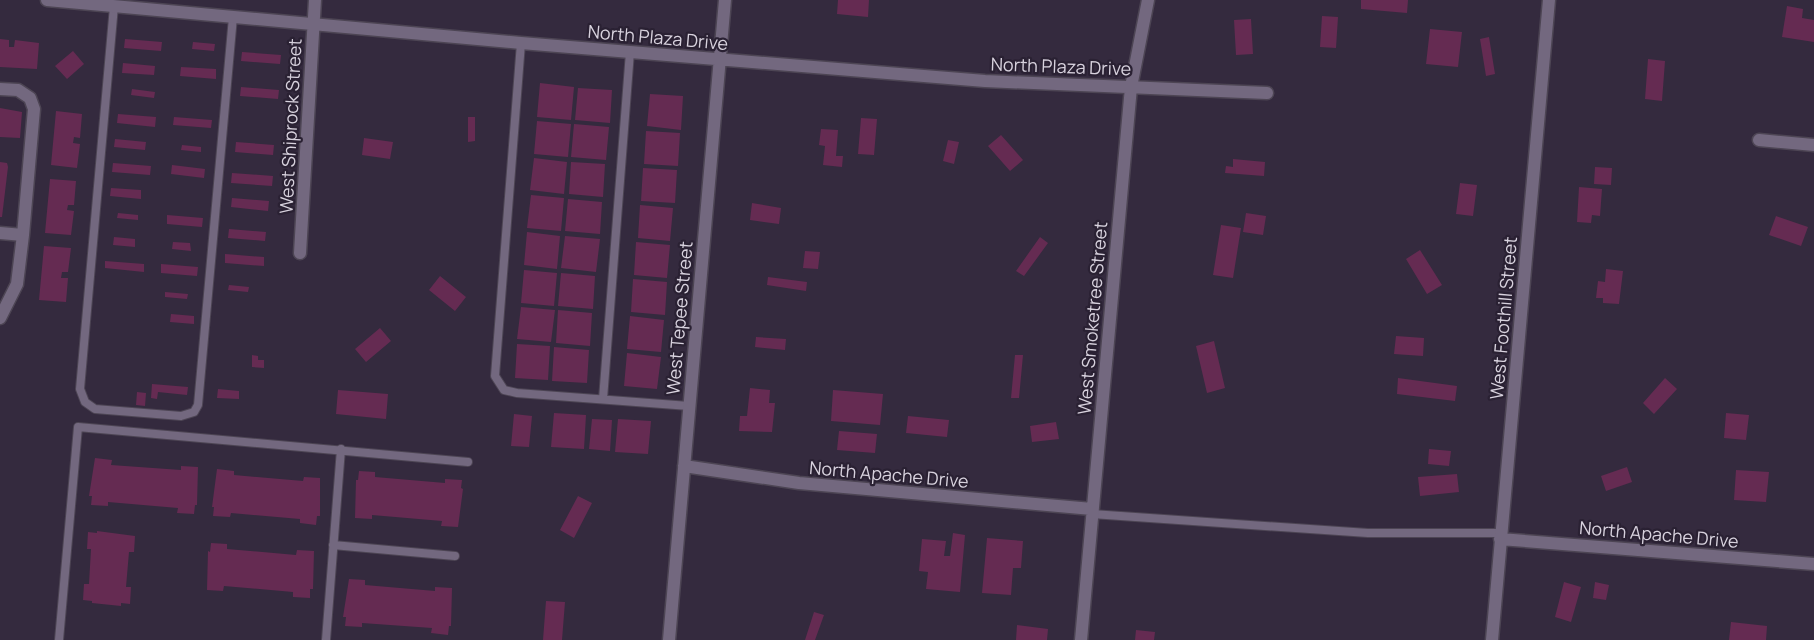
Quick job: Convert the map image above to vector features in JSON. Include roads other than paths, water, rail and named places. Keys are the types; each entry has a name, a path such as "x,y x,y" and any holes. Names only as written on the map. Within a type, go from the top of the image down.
{"street":[{"name":"North Plaza Drive","path":"47,0 521,43 985,81 1267,94"},
{"name":"West Shiprock Street","path":"300,253 315,0"},
{"name":"West Tepee Street","path":"669,640 725,0"},
{"name":"West Smoketree Street","path":"1081,640 1131,87 1148,0"},
{"name":"West Foothill Street","path":"1492,640 1549,0"},
{"path":"0,88 18,90 30,98 34,109 17,284 0,318"},
{"path":"1759,140 1814,145"},
{"path":"0,233 23,235"},
{"name":"North Apache Drive","path":"684,466 799,484 1092,511"},
{"name":"North Apache Drive","path":"1501,536 1814,564"}],"lane":[{"path":"114,6 80,389 85,402 95,409 181,416 194,412 198,405 233,17"},
{"path":"521,43 495,376 504,390 689,406"},
{"path":"603,399 630,52"},
{"path":"60,640 78,427 341,449 468,462"},
{"path":"326,640 341,449"},
{"path":"1092,511 1368,533 1501,536"},
{"path":"333,545 455,556"}]}
